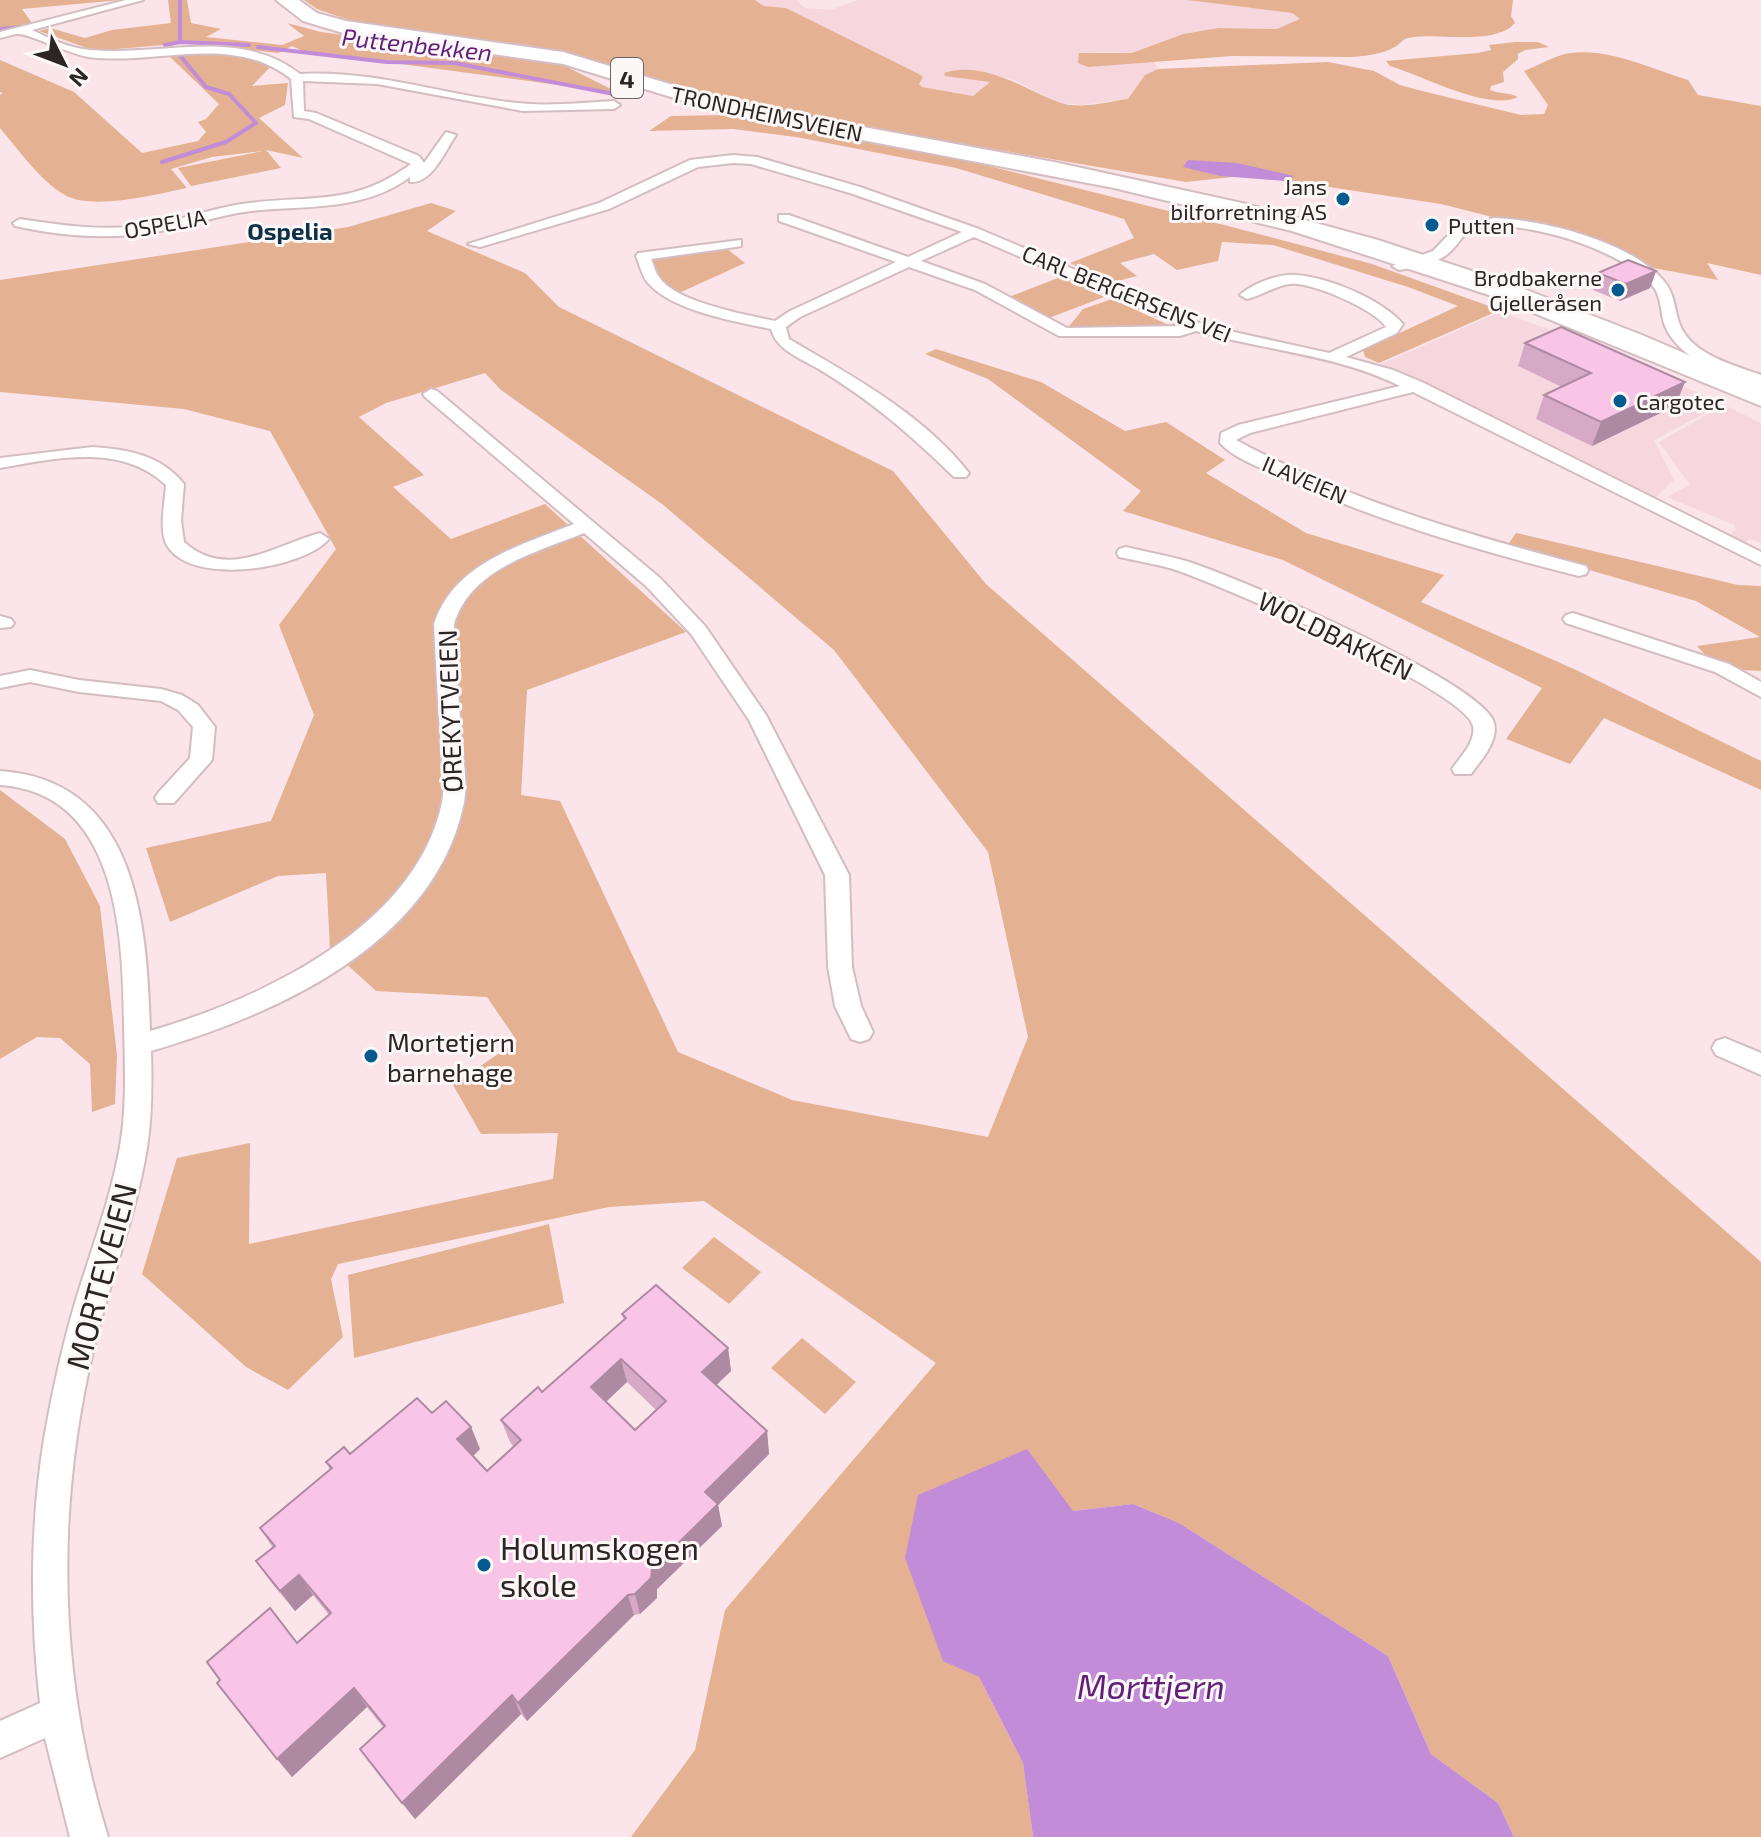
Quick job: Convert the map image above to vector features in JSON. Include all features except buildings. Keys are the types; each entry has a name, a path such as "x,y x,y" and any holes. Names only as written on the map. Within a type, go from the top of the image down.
{"highway":[{"name":"TRONDHEIMSVEIEN","path":"286,0 310,17 343,27 567,58 728,109 973,155 1409,262 1589,321 1761,397"},
{"name":"TRONDHEIMSVEIEN","path":"1409,262 1587,333 1761,409"}],"street":[{"path":"0,35 138,0"},
{"path":"23,30 84,53 191,49 239,54 273,62 297,78 323,76 377,82 527,108 614,105"},
{"path":"198,37 254,46 239,54"},
{"path":"297,78 298,114 312,116 414,159 419,164 396,183"},
{"name":"OSPELIA","path":"20,223 83,234 142,230 249,207 346,201 421,177 450,135"},
{"name":"CARL BERGERSENS VEI","path":"475,244 589,216 695,163 733,159 765,163 855,190 974,232 1056,264 1197,327 1235,338 1333,357 1387,373 1761,559"},
{"path":"784,218 980,287 1064,333 1180,331 1197,327"},
{"path":"1409,262 1449,247 1459,230 1479,224 1515,223 1563,235 1620,257 1658,282 1664,291 1669,323 1690,348 1761,381"},
{"path":"736,243 643,256 653,279 662,288 732,316 778,326 795,314 974,232"},
{"path":"1409,262 1423,245 1453,237"},
{"path":"1247,295 1294,278 1321,286 1376,311 1395,324 1392,330 1333,357"},
{"path":"778,326 782,341 850,381 906,421 960,473"},
{"name":"ILAVEIEN","path":"1418,386 1244,429 1227,437 1228,443 1299,479 1352,500 1465,539 1579,570"},
{"path":"431,394 653,582 698,630 765,730 837,875 840,967 848,1006 860,1032"},
{"path":"0,463 97,453 146,463 175,484 172,520 178,549 208,562 231,565 269,561 320,539"},
{"name":"ØREKYTVEIEN","path":"137,1045 217,1021 301,981 353,946 407,893 433,857 452,807 454,780 444,624 449,604 462,587 487,570 587,525"},
{"name":"WOLDBAKKEN","path":"1126,553 1181,566 1285,608 1441,686 1473,706 1483,722 1483,739 1463,769"},
{"path":"1573,619 1722,668 1761,691"},
{"path":"0,682 30,676 79,686 161,695 187,706 204,727 201,760 166,798"},
{"name":"MORTEVEIEN","path":"0,778 36,784 59,793 84,818 106,852 130,911 135,955 139,1095 133,1150 72,1375 58,1451 50,1575 59,1713 76,1799 89,1837"},
{"path":"1725,1048 1761,1065"},
{"path":"0,1740 59,1713"}],"shaded area":[{"path":"0,0 121,0 22,9 32,23 0,29"},
{"path":"168,0 187,0 191,23 221,29 206,37 282,45 304,36 287,23 321,32 565,66 619,93 303,51 292,46 278,53 188,43 105,50 87,48 39,31 50,28 85,38 112,30 171,23"},
{"path":"304,0 755,0 764,6 786,8 919,74 923,77 919,84 922,87 973,96 990,82 945,76 944,73 974,70 1003,78 1058,102 1074,105 1128,99 1145,75 1158,69 1328,62 1374,71 1400,85 1521,115 1544,114 1548,105 1524,71 1565,54 1597,53 1688,80 1698,95 1761,106 1761,275 1707,263 1718,280 1648,267 1555,233 1441,204 1251,175 1186,182 752,108 579,56 528,45 363,25 317,9"},
{"path":"755,0 796,0 805,8 831,10 858,0 1187,0 1292,13 1300,19 1277,29 1218,28 1183,34 1132,53 1095,52 1088,67 1153,60 1158,69 1145,75 1128,99 1082,105 1060,103 1010,78 946,76 991,81 973,96 922,87 919,74 786,8 764,6"},
{"path":"1187,0 1513,0 1511,16 1515,23 1492,35 1405,39 1385,51 1357,57 1232,56 1088,67 1078,63 1079,53 1132,53 1183,34 1218,28 1277,29 1300,19 1292,13"},
{"path":"1538,42 1549,47 1518,54 1518,59 1503,72 1504,82 1491,86 1490,90 1518,97 1505,100 1473,96 1390,66 1386,61 1478,53 1491,50 1489,45"},
{"path":"170,53 235,55 272,65 252,86 288,83 285,105 259,118 303,158 266,150 281,168 191,186 178,168 263,151 212,157 171,169 187,188 125,200 91,202 65,195 47,182 0,128 0,95 3,93 0,92 0,60 74,92 142,153 198,141 206,132 198,122 206,119 219,104 169,56"},
{"path":"728,115 969,161 1228,226 1372,264 1500,310 1379,363 1365,357 1363,350 1458,306 1273,245 1222,242 1218,261 1177,270 1154,254 1120,263 1137,276 1110,283 1070,263 1134,238 1124,219 956,168 796,137 733,129 649,131 671,116"},
{"path":"431,203 456,211 427,231 525,273 559,307 893,471 986,584 1761,1262 1761,1837 1514,1837 1498,1803 1431,1754 1388,1656 1179,1523 1133,1504 1073,1511 943,1660 979,1677 1023,1763 1033,1837 631,1837 695,1750 725,1610 936,1363 704,1201 609,1207 338,1264 331,1279 343,1337 288,1390 246,1367 142,1274 177,1158 250,1143 249,1244 553,1179 558,1133 481,1134 453,1085 517,1041 487,997 376,991 330,949 326,873 278,876 170,922 146,848 271,821 314,715 279,625 336,549 270,431 184,409 0,392 0,280 348,227","holes":["485,373 501,390 662,504 834,650 988,852 1028,1037 988,1137 792,1100 678,1052 560,801 521,795 527,690 686,632 545,504 451,539 393,487 424,475 359,417 386,403"]},
{"path":"726,248 745,263 679,293 661,279 652,258"},
{"path":"1063,276 1104,297 1049,318 1009,297"},
{"path":"1112,299 1175,328 1067,329 1083,309"},
{"path":"1500,312 1581,341 1723,404 1654,440 1674,480 1656,497 1423,381 1379,365"},
{"path":"936,349 1041,382 1125,431 1166,422 1225,460 1206,473 1306,533 1444,575 1421,602 1574,669 1761,761 1761,790 1604,718 1570,764 1506,739 1542,688 1283,560 1123,511 1141,491 988,379 925,354"},
{"path":"1724,405 1761,423 1761,543 1729,536 1736,529 1734,525 1667,497 1690,485 1659,442"},
{"path":"1516,533 1738,585 1761,586 1761,671 1718,669 1697,646 1760,637 1696,601 1507,546"},
{"path":"0,790 65,839 100,906 117,1056 115,1104 92,1112 90,1064 60,1038 37,1037 0,1059"},
{"path":"549,1224 564,1303 354,1358 348,1275"},
{"path":"714,1237 761,1272 729,1304 682,1268"},
{"path":"802,1338 856,1382 825,1414 771,1368"}],"water":[{"path":"1188,160 1237,163 1294,176 1285,181 1220,176 1183,167"},
{"name":"Morttjern","path":"1027,1449 1073,1511 1133,1504 1179,1523 1388,1656 1431,1754 1498,1803 1514,1837 1033,1837 1023,1763 979,1677 943,1661 905,1558 918,1495"}],"waterway":[{"path":"180,0 180,42"},
{"path":"0,29 22,27"},
{"path":"165,45 180,42"},
{"name":"Puttenbekken","path":"180,42 249,45"},
{"name":"Puttenbekken","path":"258,47 387,62 454,63 619,95"},
{"path":"162,162 226,142 256,123 229,94 206,87 177,52"}],"place":[{"name":"Jans bilforretning AS","path":"1343,199"},
{"name":"Putten","path":"1432,225"},
{"name":"Brødbakerne Gjelleråsen","path":"1618,290"},
{"name":"Cargotec","path":"1620,401"},
{"name":"Mortetjern barnehage","path":"371,1056"},
{"name":"Holumskogen skole","path":"484,1565"}],"district":[{"name":"Ospelia","path":"290,230"}]}
